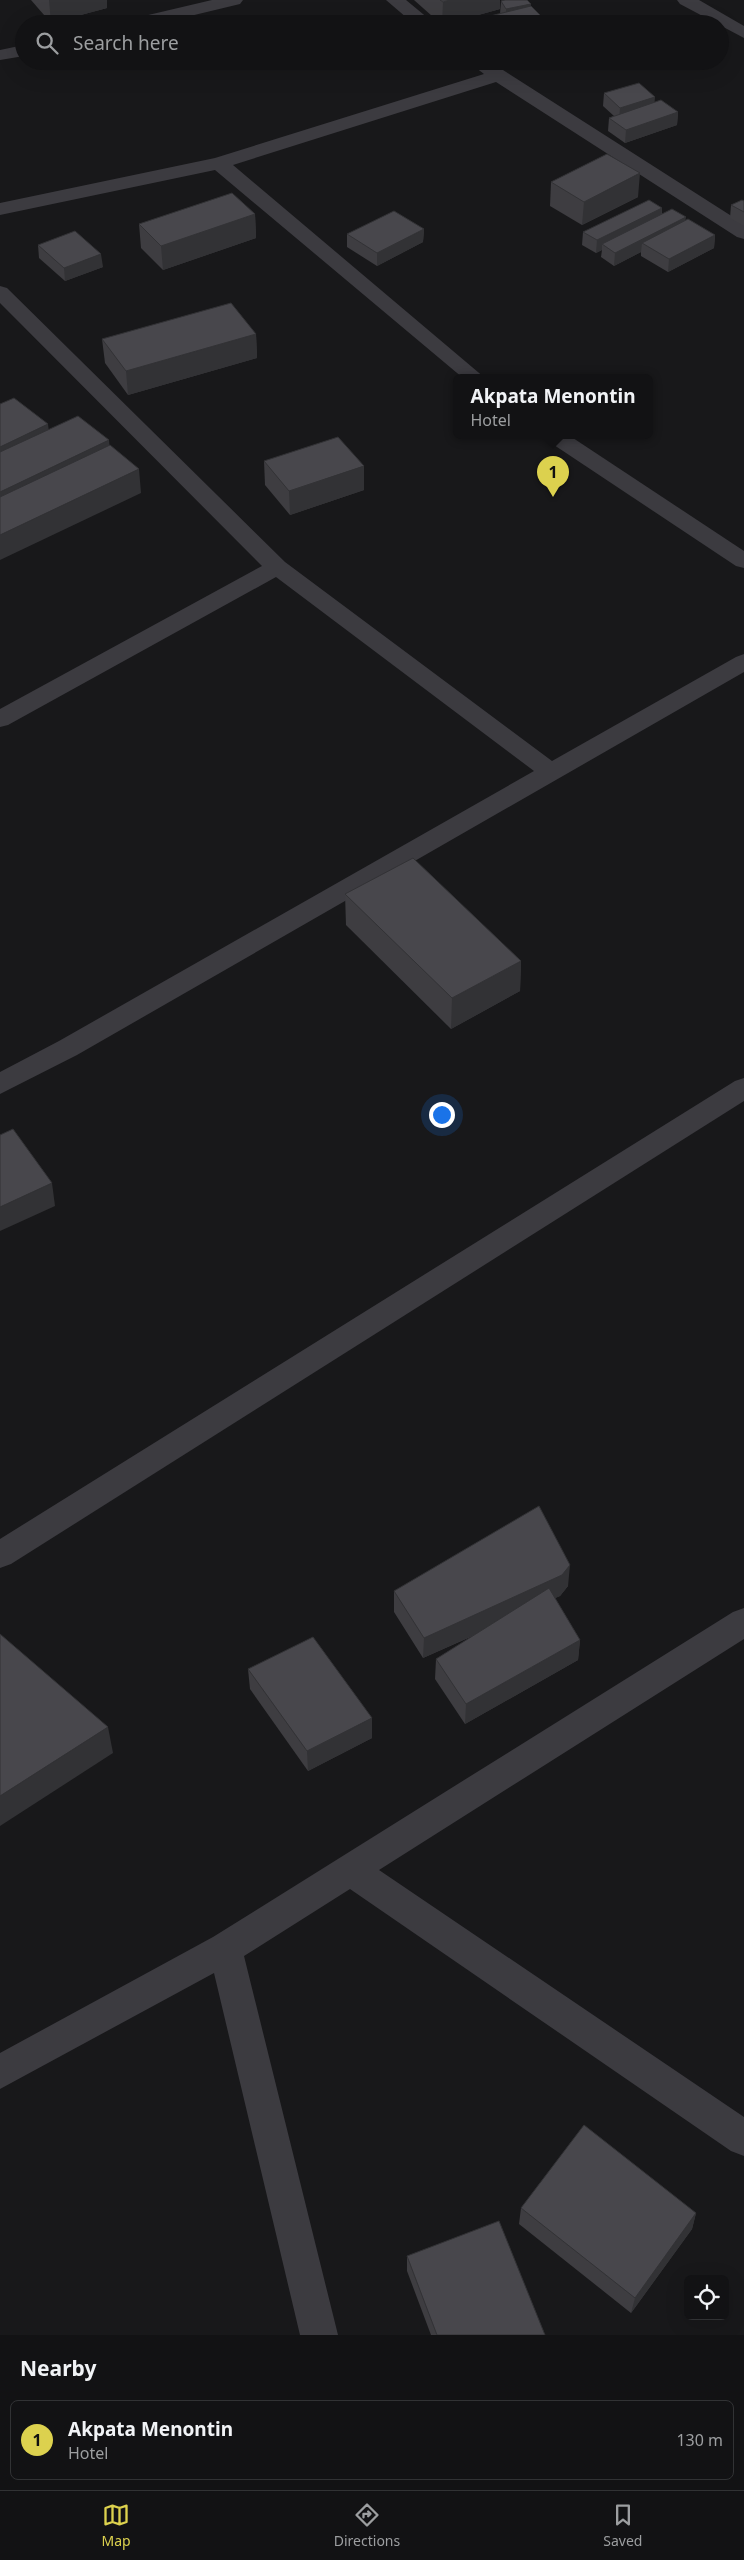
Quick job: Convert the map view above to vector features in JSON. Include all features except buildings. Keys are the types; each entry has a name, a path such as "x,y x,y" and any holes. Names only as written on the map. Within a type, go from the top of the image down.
{"street":[{"path":"171,15 234,0"},
{"path":"395,0 414,15"},
{"path":"686,0 712,15"},
{"path":"729,24 744,33"},
{"path":"0,55 15,52"},
{"path":"488,70 744,233"},
{"path":"0,209 218,163 496,76"},
{"path":"218,163 470,374"},
{"path":"0,292 277,567 552,773"},
{"path":"561,439 744,561"},
{"path":"0,719 277,567"},
{"path":"0,1084 68,1048 744,662"},
{"path":"0,1555 744,1088"},
{"path":"0,2072 225,1949 744,1622"},
{"path":"351,1870 744,2138"},
{"path":"225,1949 319,2335"}],"place":[{"name":"Akpata Menontin","path":"553,497"}]}
